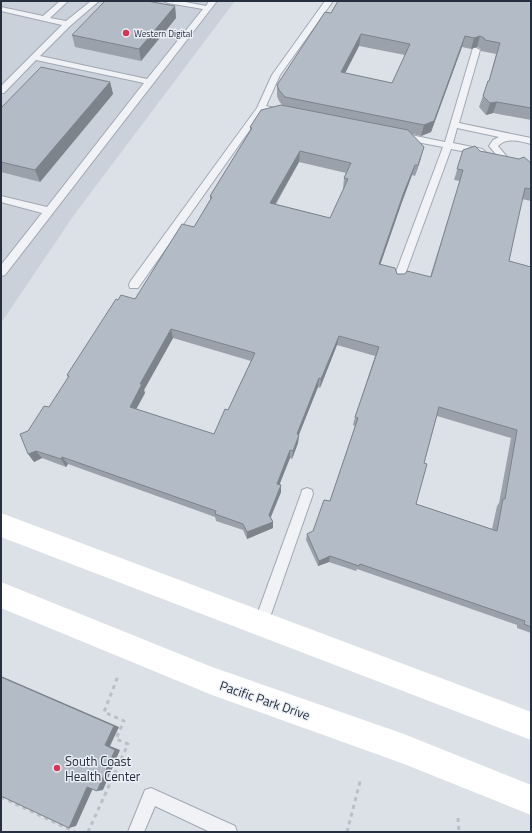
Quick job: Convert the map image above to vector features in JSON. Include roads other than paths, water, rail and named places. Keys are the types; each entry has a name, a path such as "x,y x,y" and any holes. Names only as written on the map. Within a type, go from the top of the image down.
{"main road":[{"path":"1,525 531,726"},
{"name":"Pacific Park Drive","path":"1,595 212,681 404,749 531,800"}],"lane":[{"path":"45,18 64,1"},
{"path":"1,91 67,24 95,1"},
{"path":"168,1 210,5"},
{"path":"134,285 261,108 276,75 329,1"},
{"path":"1,272 210,5"},
{"path":"1,9 67,24"},
{"path":"398,280 448,145 476,50"},
{"path":"34,57 149,82"},
{"path":"261,108 292,114"},
{"path":"454,125 531,141"},
{"path":"394,134 507,157 496,150 493,146 495,142 502,138 519,138"},
{"path":"1,199 49,211"},
{"path":"261,623 307,494"},
{"path":"136,832 151,796 225,831"}],"place":[{"name":"Western Digital","path":"126,33"},
{"name":"South Coast Health Center","path":"57,768"}]}
